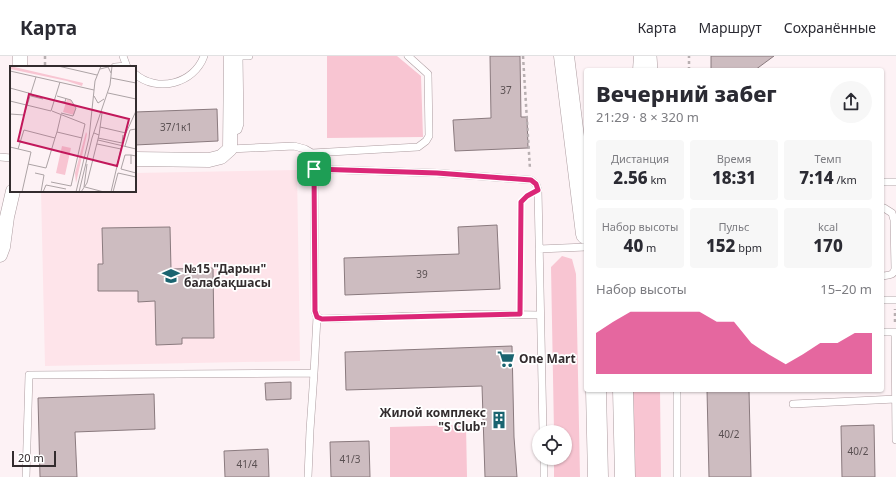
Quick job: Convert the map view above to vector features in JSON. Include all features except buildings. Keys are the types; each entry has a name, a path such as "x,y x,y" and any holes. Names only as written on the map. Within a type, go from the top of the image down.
{"main road":[{"path":"564,56 584,218"},
{"path":"643,68 644,56"},
{"path":"596,392 598,477"},
{"path":"623,392 625,477"}],"street":[{"path":"136,159 209,160 221,157 230,149 231,56"},
{"path":"0,255 3,247 7,217 13,192"}],"lane":[{"path":"123,56 127,66"},
{"path":"136,75 146,81 155,84 174,83 183,80 192,74 204,56"},
{"path":"230,133 238,130 240,124 239,56 249,56"},
{"path":"230,149 294,146 312,153 418,147 426,141 429,136 428,74 408,56"},
{"path":"653,56 654,68"},
{"path":"308,477 317,317 315,311 314,169 312,153"},
{"path":"314,169 437,173 531,180 536,184 538,190 538,249 543,425"},
{"path":"884,182 896,182"},
{"path":"884,208 892,213 894,220 895,269 894,273 891,275 884,276"},
{"path":"538,249 584,247"},
{"path":"884,300 896,300"},
{"path":"317,317 322,319 520,314 540,315"},
{"path":"884,332 895,332 896,440"},
{"path":"26,477 29,375 314,372"},
{"path":"677,392 678,477"},
{"path":"793,404 896,399"},
{"path":"544,465 544,477"}],"path":[{"path":"523,56 528,112 531,180"},
{"path":"689,56 689,68"},
{"path":"520,314 521,202 527,196 538,190"},
{"path":"895,332 896,300"}],"shaded area":[{"path":"327,56 397,56 421,76 423,137 327,138"},
{"name":"№15 \"Дарын\" балабақшасы","path":"297,170 300,361 45,366 41,192 136,192 136,173"},
{"path":"562,256 572,259 576,274 580,477 554,477 554,465 572,465 572,425 554,425 551,267"},
{"path":"631,392 660,392 661,477 632,477"},
{"path":"466,425 467,477 390,477 390,427"}],"place":[{"name":"№15 \"Дарын\" балабақшасы","path":"171,276"},
{"name":"One Mart","path":"506,359"},
{"name":"Жилой комплекс \"S Club\"","path":"499,420"}],"route":[{"path":"314,169 437,173 531,180 536,184 538,190 527,196 521,202 520,314 322,319 317,317 315,311 314,169"}]}
